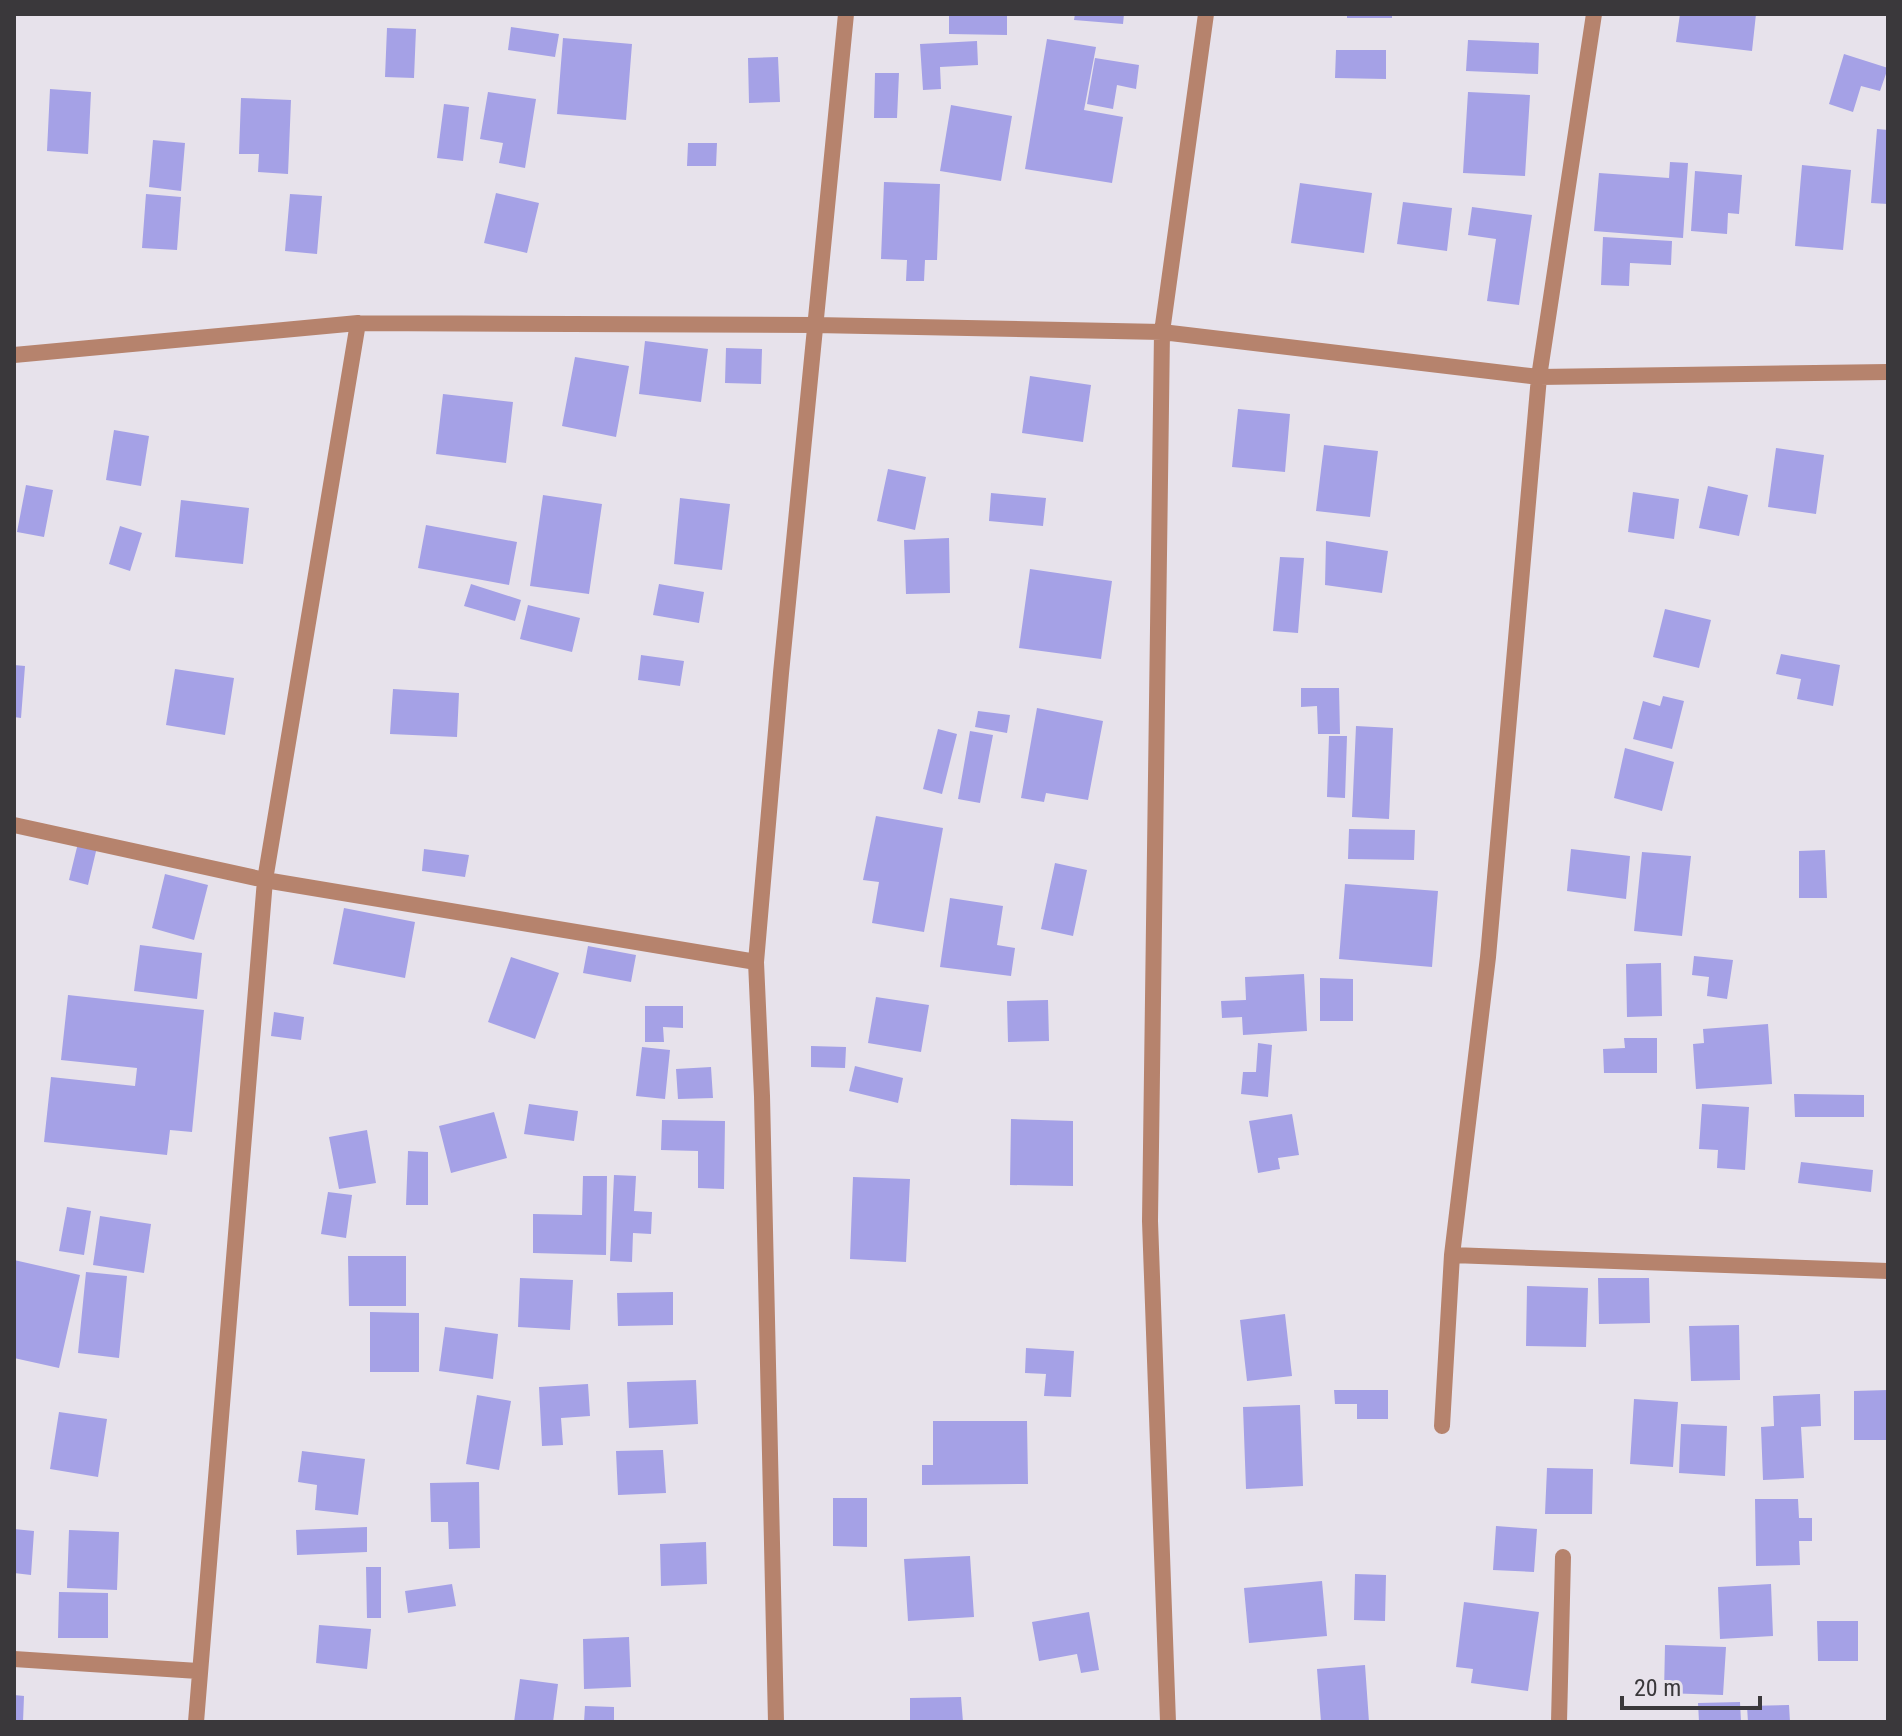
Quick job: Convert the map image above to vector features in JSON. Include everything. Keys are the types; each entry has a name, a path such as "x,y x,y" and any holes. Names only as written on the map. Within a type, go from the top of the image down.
{"street":[{"path":"776,1722 762,1096 756,962 781,673 846,14"},
{"path":"1168,1722 1150,1221 1162,332 1206,14"},
{"path":"1442,1426 1452,1255 1488,957 1539,377 1594,14"},
{"path":"196,1722 265,880 358,323"},
{"path":"14,355 358,323 815,325 1162,332 1539,377 1888,372"},
{"path":"14,825 265,880 756,962"},
{"path":"1452,1255 1888,1271"},
{"path":"1559,1722 1563,1557"},
{"path":"14,1659 198,1671"}],"building":[{"path":"949,14 1007,14 1007,35 949,34"},
{"path":"1075,14 1124,14 1123,24 1074,20"},
{"path":"1347,14 1392,14 1392,18 1347,18"},
{"path":"1680,14 1756,14 1752,51 1676,42"},
{"path":"511,27 559,34 555,57 508,50"},
{"path":"387,28 416,29 414,78 385,77"},
{"path":"563,38 632,44 626,120 557,114"},
{"path":"1047,39 1096,47 1084,110 1123,117 1112,183 1025,169"},
{"path":"1468,40 1539,43 1538,74 1466,71"},
{"path":"977,41 978,65 940,67 941,89 923,90 920,44"},
{"path":"1336,50 1386,50 1386,79 1335,78"},
{"path":"1844,54 1888,68 1880,91 1861,86 1853,112 1829,104"},
{"path":"778,57 780,102 749,103 748,58"},
{"path":"1095,58 1139,65 1136,89 1117,85 1113,109 1087,104"},
{"path":"875,73 899,73 897,118 874,118"},
{"path":"50,89 91,92 88,154 47,151"},
{"path":"488,92 536,99 525,168 499,163 503,143 480,139"},
{"path":"1468,92 1530,95 1525,176 1463,173"},
{"path":"241,98 291,100 288,174 258,172 259,154 239,154"},
{"path":"444,104 469,107 463,161 437,158"},
{"path":"951,105 1012,116 1001,181 940,171"},
{"path":"1877,129 1888,130 1888,204 1871,203"},
{"path":"153,140 185,143 181,191 149,187"},
{"path":"688,143 717,143 716,166 687,166"},
{"path":"1670,162 1688,163 1683,238 1594,231 1599,173 1669,178"},
{"path":"1802,165 1851,170 1843,250 1795,246"},
{"path":"1695,171 1742,175 1739,214 1728,213 1727,234 1691,231"},
{"path":"884,182 940,184 937,260 925,260 924,281 906,281 907,260 881,259"},
{"path":"1300,183 1372,193 1364,253 1291,243"},
{"path":"496,193 539,203 527,253 484,243"},
{"path":"146,194 181,197 177,250 142,248"},
{"path":"290,194 322,196 317,254 285,251"},
{"path":"1403,202 1452,208 1447,251 1397,244"},
{"path":"1472,207 1532,215 1519,305 1487,301 1496,239 1468,235"},
{"path":"1603,237 1672,241 1671,265 1630,263 1629,286 1601,285"},
{"path":"645,341 708,349 701,402 639,394"},
{"path":"726,348 762,349 761,384 725,383"},
{"path":"575,357 629,366 616,437 562,426"},
{"path":"1030,376 1091,385 1083,442 1022,433"},
{"path":"443,394 513,402 506,463 436,454"},
{"path":"1238,409 1290,414 1285,472 1232,467"},
{"path":"114,430 149,436 141,486 106,480"},
{"path":"1324,445 1378,451 1370,517 1316,511"},
{"path":"1776,448 1824,455 1816,514 1768,507"},
{"path":"888,469 926,477 915,530 877,521"},
{"path":"26,485 53,490 44,537 17,532"},
{"path":"1708,486 1748,495 1739,536 1699,528"},
{"path":"1633,492 1679,499 1674,539 1628,532"},
{"path":"991,493 1046,498 1043,526 989,521"},
{"path":"543,495 602,504 589,594 530,586"},
{"path":"680,498 730,504 722,570 674,564"},
{"path":"181,500 249,508 243,564 175,557"},
{"path":"426,525 517,542 509,585 418,568"},
{"path":"120,526 142,533 130,571 109,564"},
{"path":"949,538 950,593 906,594 904,540"},
{"path":"1326,541 1388,551 1382,593 1325,585"},
{"path":"1280,557 1304,558 1298,633 1273,631"},
{"path":"1030,569 1112,581 1101,659 1019,648"},
{"path":"471,584 521,600 515,621 464,606"},
{"path":"659,584 704,592 699,623 653,615"},
{"path":"528,605 580,618 572,652 520,639"},
{"path":"1665,609 1711,620 1699,668 1653,657"},
{"path":"1781,654 1840,665 1833,706 1797,699 1801,679 1776,674"},
{"path":"641,655 684,661 680,686 638,680"},
{"path":"14,665 25,666 21,718 14,717"},
{"path":"175,669 234,678 225,735 166,725"},
{"path":"1301,688 1339,688 1340,734 1318,734 1317,706 1301,707"},
{"path":"393,689 459,693 457,737 390,734"},
{"path":"1663,696 1684,701 1672,749 1633,739 1643,701 1660,706"},
{"path":"1037,708 1103,721 1088,800 1046,793 1044,802 1021,798"},
{"path":"978,711 1010,715 1007,733 975,727"},
{"path":"1356,726 1393,728 1389,819 1352,817"},
{"path":"938,729 957,734 942,794 923,789"},
{"path":"970,731 993,735 980,803 958,799"},
{"path":"1329,736 1347,736 1345,798 1327,797"},
{"path":"1625,748 1674,762 1662,811 1614,798"},
{"path":"876,816 943,828 924,932 872,923 879,882 863,880"},
{"path":"1349,829 1415,830 1414,860 1348,859"},
{"path":"78,843 97,847 88,885 69,880"},
{"path":"424,849 469,855 465,877 422,871"},
{"path":"1571,849 1630,856 1626,899 1567,891"},
{"path":"1825,850 1827,898 1799,898 1799,851"},
{"path":"1642,852 1691,856 1682,936 1634,931"},
{"path":"1055,863 1087,870 1073,936 1041,929"},
{"path":"165,874 208,885 194,940 152,928"},
{"path":"1345,884 1438,891 1432,967 1339,959"},
{"path":"950,898 1003,906 997,945 1015,948 1011,976 940,967"},
{"path":"344,908 415,922 405,978 333,964"},
{"path":"140,945 202,953 197,999 134,991"},
{"path":"588,946 636,955 631,982 583,973"},
{"path":"1694,956 1733,960 1727,999 1707,996 1709,977 1692,975"},
{"path":"511,957 559,973 535,1039 488,1022"},
{"path":"1661,963 1662,1016 1627,1017 1626,964"},
{"path":"1304,974 1307,1031 1243,1035 1242,1017 1222,1018 1221,1001 1246,1000 1245,977"},
{"path":"1320,978 1353,979 1353,1021 1320,1021"},
{"path":"68,995 204,1010 192,1132 170,1130 167,1155 44,1142 51,1077 135,1086 137,1068 61,1060"},
{"path":"876,997 929,1005 921,1052 868,1043"},
{"path":"1048,1000 1049,1041 1008,1042 1007,1001"},
{"path":"645,1006 683,1006 683,1028 663,1027 664,1042 645,1042"},
{"path":"274,1012 304,1017 301,1040 271,1036"},
{"path":"1768,1024 1772,1084 1696,1089 1693,1044 1704,1043 1703,1029"},
{"path":"1624,1038 1657,1038 1657,1073 1604,1073 1603,1049 1625,1048"},
{"path":"1258,1043 1272,1045 1268,1097 1241,1094 1243,1072 1256,1072"},
{"path":"811,1046 846,1047 845,1068 811,1067"},
{"path":"642,1047 670,1050 665,1099 636,1096"},
{"path":"855,1066 903,1078 898,1103 849,1091"},
{"path":"711,1067 713,1098 678,1099 676,1069"},
{"path":"1794,1094 1864,1095 1864,1117 1795,1117"},
{"path":"529,1104 578,1111 574,1141 524,1134"},
{"path":"1702,1104 1749,1107 1745,1170 1717,1168 1718,1150 1699,1149"},
{"path":"494,1112 507,1158 451,1173 439,1126"},
{"path":"1292,1114 1299,1155 1278,1158 1280,1169 1258,1173 1249,1121"},
{"path":"1011,1119 1073,1121 1073,1186 1010,1185"},
{"path":"662,1120 725,1121 724,1189 698,1188 698,1151 661,1150"},
{"path":"367,1130 376,1183 339,1189 329,1137"},
{"path":"408,1151 428,1152 428,1205 406,1205"},
{"path":"1801,1162 1873,1170 1871,1192 1798,1183"},
{"path":"614,1175 636,1176 634,1211 652,1212 651,1234 633,1233 632,1262 610,1261"},
{"path":"583,1176 607,1176 606,1255 533,1253 533,1214 582,1215"},
{"path":"853,1177 910,1179 906,1262 850,1259"},
{"path":"328,1192 352,1195 346,1238 321,1234"},
{"path":"67,1207 91,1211 84,1255 59,1251"},
{"path":"100,1216 151,1224 144,1273 93,1265"},
{"path":"348,1256 406,1256 406,1306 349,1306"},
{"path":"14,1260 80,1275 59,1368 14,1358"},
{"path":"86,1272 127,1276 119,1358 78,1353"},
{"path":"520,1278 573,1280 570,1330 518,1327"},
{"path":"1598,1278 1649,1278 1650,1323 1599,1324"},
{"path":"1527,1286 1588,1288 1586,1347 1526,1346"},
{"path":"673,1292 673,1325 618,1326 617,1293"},
{"path":"370,1312 419,1313 419,1372 370,1372"},
{"path":"1285,1314 1292,1376 1247,1381 1240,1320"},
{"path":"1739,1325 1740,1380 1691,1381 1689,1326"},
{"path":"445,1327 498,1334 493,1379 439,1371"},
{"path":"1026,1348 1074,1351 1071,1397 1044,1396 1046,1374 1025,1373"},
{"path":"696,1380 698,1424 629,1428 627,1382"},
{"path":"588,1384 590,1416 561,1418 563,1445 542,1446 539,1387"},
{"path":"1334,1390 1388,1390 1388,1419 1357,1419 1357,1404 1335,1404"},
{"path":"1888,1390 1888,1440 1854,1440 1854,1391"},
{"path":"1820,1394 1821,1426 1801,1427 1804,1478 1763,1480 1761,1427 1774,1426 1773,1396"},
{"path":"477,1395 511,1401 499,1470 466,1464"},
{"path":"1634,1399 1678,1402 1673,1467 1630,1464"},
{"path":"1300,1405 1303,1486 1246,1489 1243,1407"},
{"path":"59,1412 107,1419 98,1477 50,1469"},
{"path":"933,1421 1027,1421 1028,1484 922,1485 922,1465 933,1465"},
{"path":"1681,1424 1727,1426 1725,1476 1679,1473"},
{"path":"663,1450 666,1493 618,1495 616,1451"},
{"path":"302,1451 365,1459 358,1515 315,1510 317,1485 298,1482"},
{"path":"1547,1468 1593,1469 1592,1514 1545,1514"},
{"path":"479,1482 480,1548 449,1549 448,1522 431,1522 430,1483"},
{"path":"833,1498 867,1498 867,1547 833,1546"},
{"path":"1755,1499 1798,1499 1799,1518 1812,1518 1812,1541 1799,1541 1800,1565 1756,1566"},
{"path":"1496,1526 1537,1529 1534,1572 1493,1570"},
{"path":"367,1527 367,1552 297,1555 296,1530"},
{"path":"14,1529 34,1531 31,1575 14,1573"},
{"path":"69,1530 119,1532 117,1590 67,1588"},
{"path":"706,1542 707,1584 661,1586 660,1544"},
{"path":"970,1556 974,1617 908,1621 904,1559"},
{"path":"366,1567 381,1567 381,1618 367,1618"},
{"path":"1355,1574 1386,1575 1385,1621 1354,1620"},
{"path":"1322,1581 1327,1636 1249,1643 1244,1588"},
{"path":"452,1584 456,1606 408,1613 405,1591"},
{"path":"1771,1584 1773,1636 1720,1639 1718,1587"},
{"path":"59,1592 108,1593 108,1638 58,1638"},
{"path":"1464,1602 1539,1612 1528,1691 1471,1683 1473,1669 1456,1667"},
{"path":"1089,1612 1099,1670 1081,1673 1077,1654 1039,1661 1032,1622"},
{"path":"1817,1621 1858,1621 1858,1661 1818,1661"},
{"path":"319,1625 371,1629 367,1669 316,1663"},
{"path":"629,1637 631,1687 584,1689 583,1639"},
{"path":"1665,1645 1726,1647 1723,1695 1664,1693"},
{"path":"1365,1665 1369,1722 1321,1722 1317,1669"},
{"path":"520,1679 558,1684 553,1722 514,1722"},
{"path":"14,1695 24,1696 23,1722 14,1722"},
{"path":"961,1697 963,1722 910,1722 910,1698"},
{"path":"1740,1702 1741,1722 1699,1722 1698,1703"},
{"path":"1789,1705 1790,1722 1748,1722 1747,1706"},
{"path":"585,1706 614,1707 614,1722 584,1722"}]}
